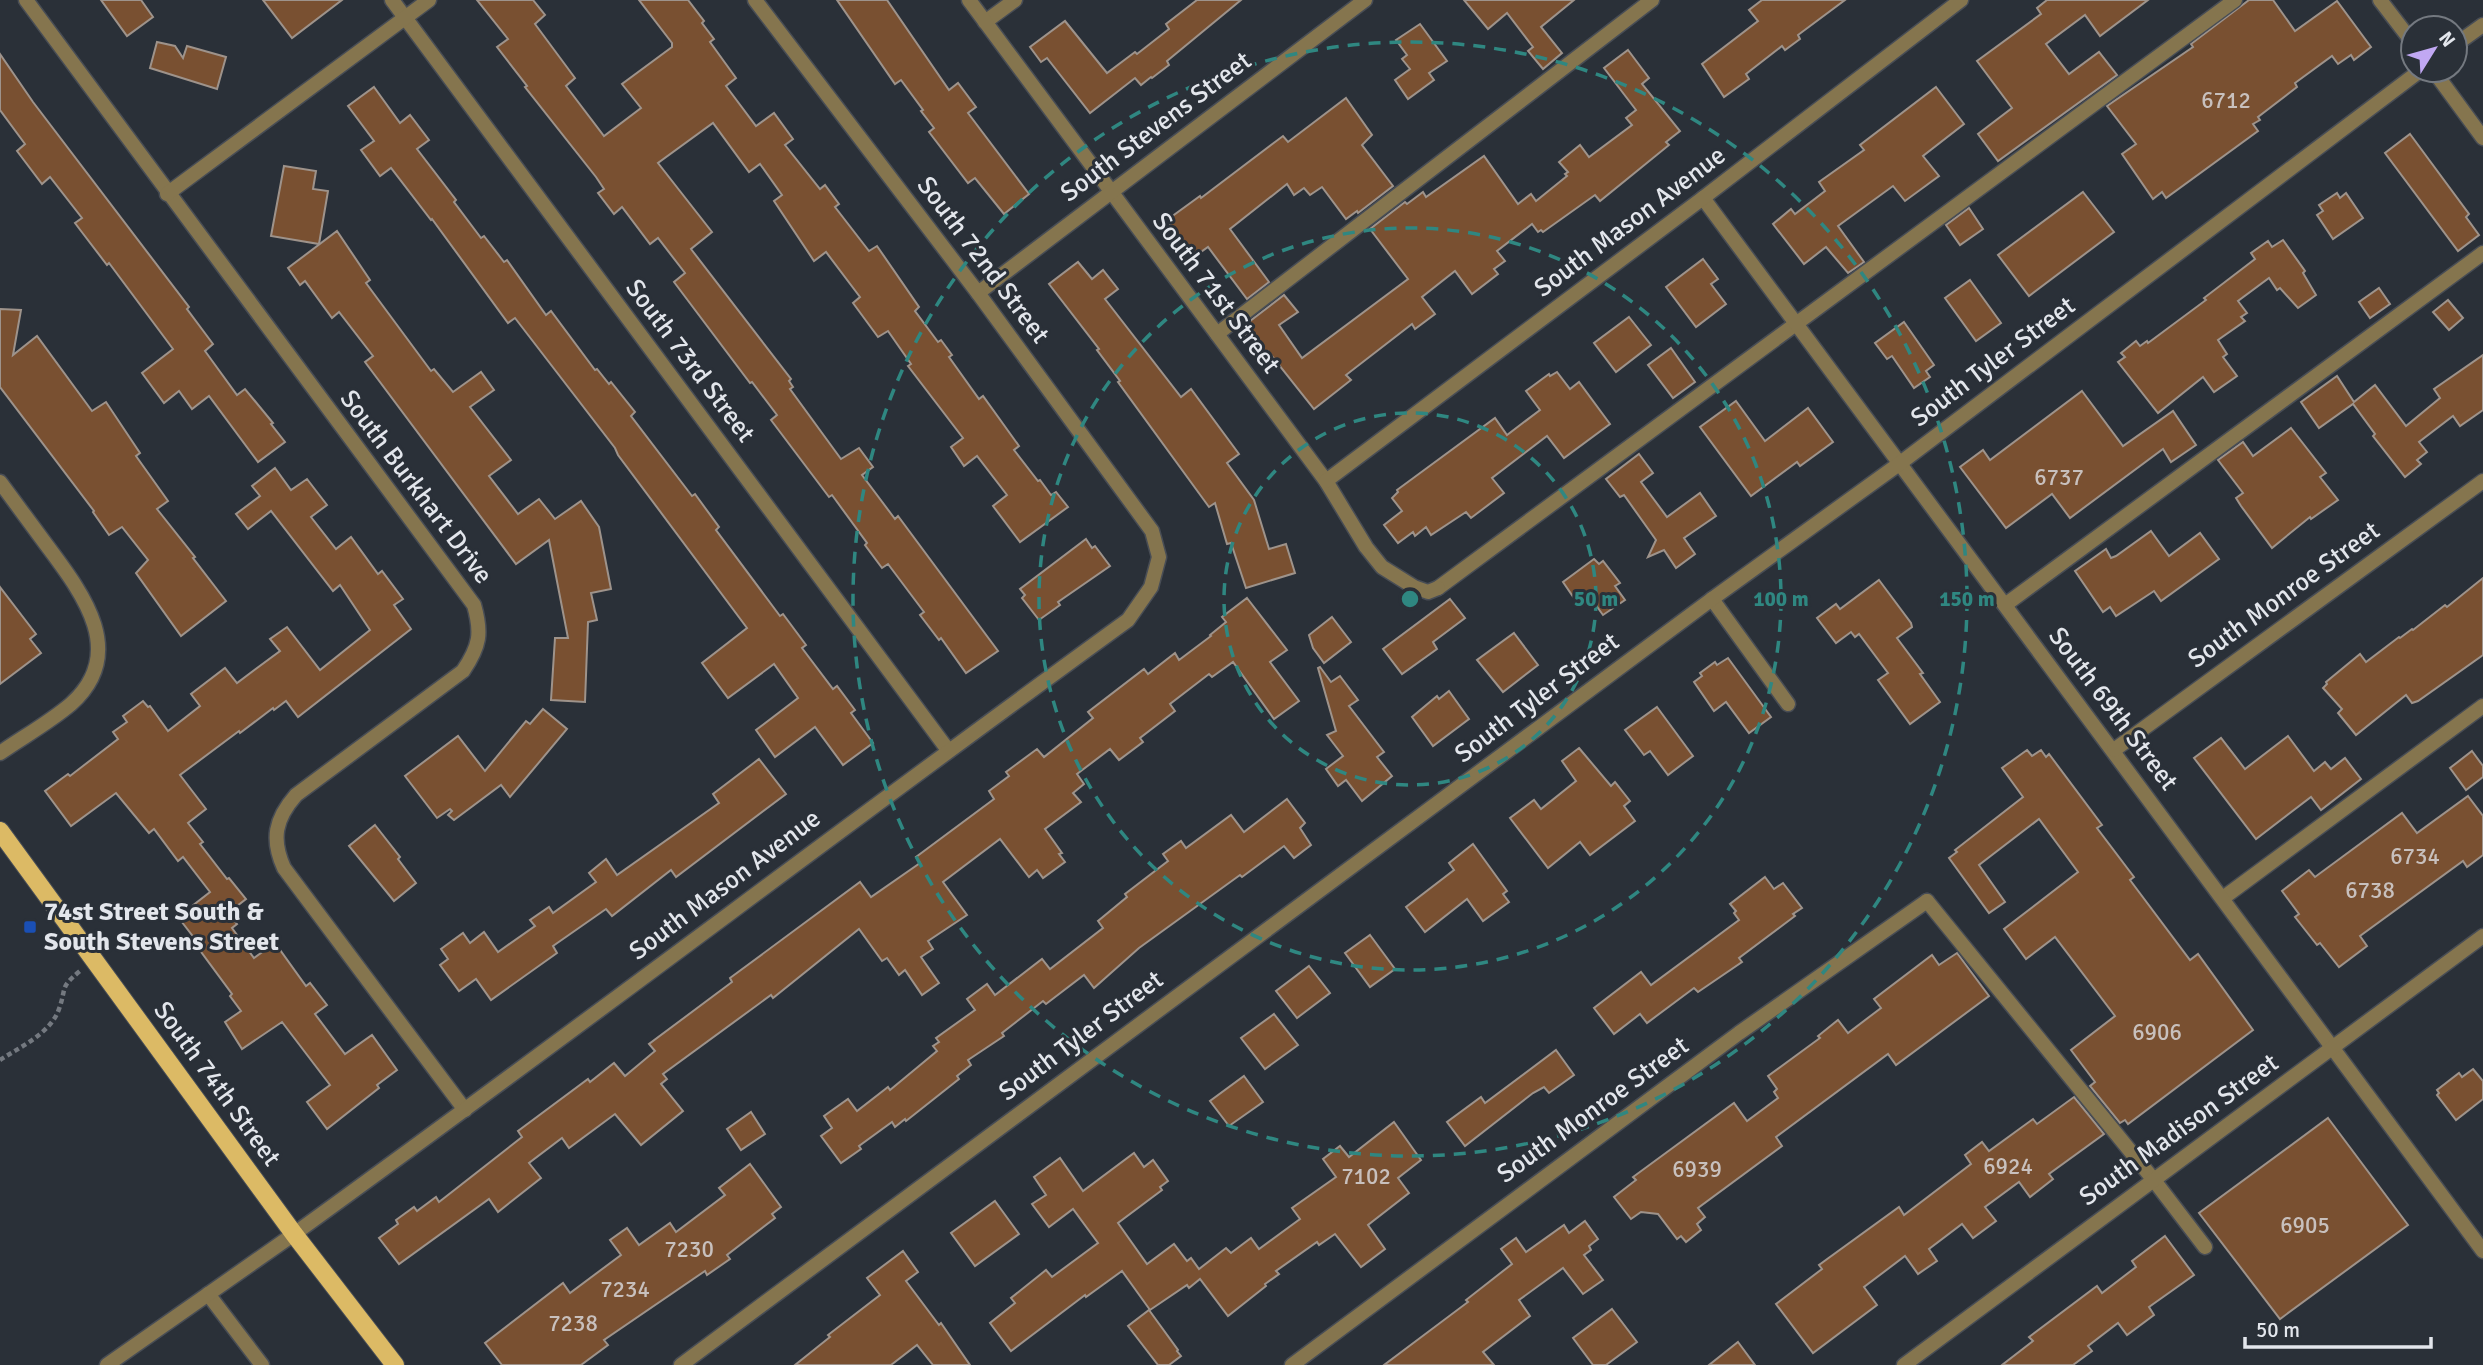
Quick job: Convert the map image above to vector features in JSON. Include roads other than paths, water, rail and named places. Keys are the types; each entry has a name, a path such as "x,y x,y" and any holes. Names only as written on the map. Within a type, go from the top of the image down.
{"main road":[{"name":"South 74th Street","path":"1,833 294,1234 394,1365"}],"street":[{"name":"South Burkhart Drive","path":"26,0 167,194 474,605 480,626 479,635 474,654 463,671 296,795 279,821 275,840 276,850 285,868 465,1110"},
{"name":"South 73rd Street","path":"392,0 948,750"},
{"path":"167,194 429,0"},
{"name":"South 72nd Street","path":"755,0 978,293 1152,531 1159,557"},
{"name":"South 71st Street","path":"969,0 1326,481 1366,547 1382,567 1414,587 1428,592 1438,588 1796,324"},
{"path":"985,22 1015,0"},
{"name":"South Stevens Street","path":"978,293 1365,0"},
{"path":"1216,334 1652,0"},
{"name":"South Mason Avenue","path":"1326,481 1961,0"},
{"path":"1796,324 2235,0"},
{"path":"2380,0 2399,25"},
{"name":"South Tyler Street","path":"681,1365 1712,599 1899,464 2402,84"},
{"path":"2443,84 2483,138"},
{"name":"South 69th Street","path":"1703,198 2483,1251"},
{"path":"2005,605 2483,253"},
{"name":"South Monroe Street","path":"2114,750 2483,481"},
{"path":"0,482 86,601 97,630 99,654 85,686 72,703 0,753"},
{"name":"South Mason Avenue","path":"107,1365 465,1110 948,750 1128,620 1151,587 1159,557"},
{"path":"1712,599 1788,704"},
{"path":"2223,898 2483,706"},
{"name":"South Monroe Street","path":"1292,1365 1718,1049 1927,901 2153,1179"},
{"name":"South Madison Street","path":"1904,1365 2483,936"},
{"path":"2153,1179 2205,1247"},
{"path":"208,1294 262,1365"}],"place":[{"name":"74st Street South & South Stevens Street","path":"30,927"}]}
